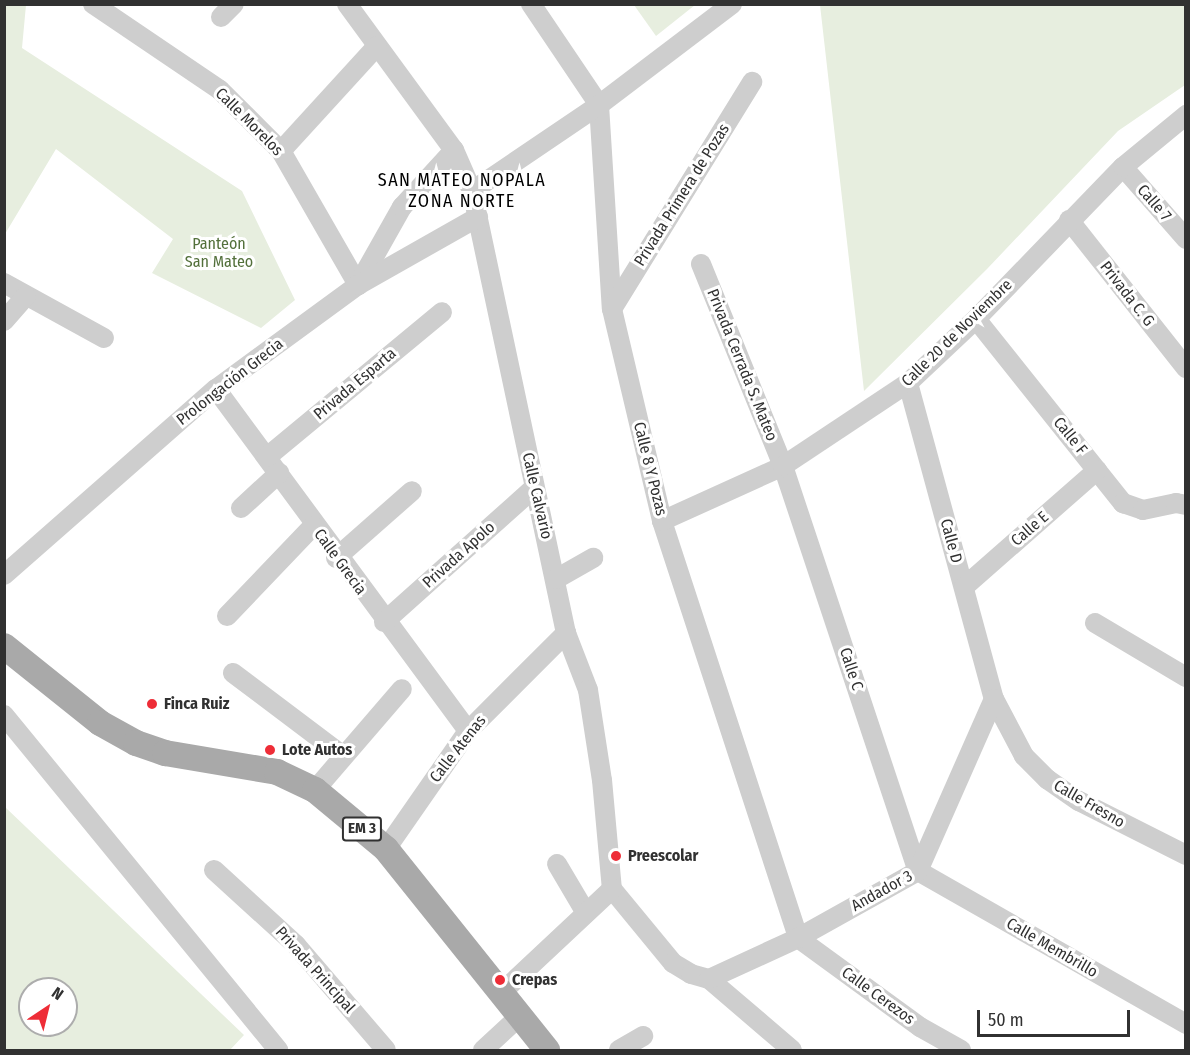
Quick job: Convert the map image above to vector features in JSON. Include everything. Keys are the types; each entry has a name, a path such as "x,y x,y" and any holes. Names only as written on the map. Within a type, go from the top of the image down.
{"main road":[{"name":"EM 3","path":"4,646 100,723 136,743 165,753 277,772 321,783 386,849 547,1050"}],"street":[{"name":"Calle Morelos","path":"93,4 220,90 281,151 358,285"},
{"name":"Calle Calvario","path":"347,4 454,150 472,191 566,633 588,690 602,780 612,889"},
{"path":"531,4 599,105"},
{"path":"472,191 599,105 732,4"},
{"path":"281,151 377,46"},
{"name":"Privada Primera de Pozas","path":"612,309 752,82"},
{"name":"Calle 8 Y Pozas","path":"599,105 612,309 662,521 798,938"},
{"name":"Calle 20 de Noviembre","path":"662,521 783,466 908,383 976,319 1123,166 1185,115"},
{"path":"358,285 402,207 454,150"},
{"name":"Calle 7","path":"1123,166 1185,239"},
{"name":"Prolongación Grecia","path":"4,575 216,389 358,285 478,217"},
{"name":"Privada C. G","path":"1069,220 1185,368"},
{"name":"Privada Cerrada S. Mateo","path":"701,264 783,466"},
{"path":"4,283 104,338"},
{"path":"4,321 26,296"},
{"name":"Privada Esparta","path":"267,457 442,312"},
{"name":"Calle F","path":"976,319 1124,503 1143,510 1176,502 1185,505"},
{"name":"Calle D","path":"908,383 994,699"},
{"name":"Calle Grecia","path":"216,389 279,473 336,558 468,731"},
{"name":"Calle C","path":"783,466 918,871"},
{"name":"Calle E","path":"964,587 1097,470"},
{"path":"241,508 279,473"},
{"name":"Privada Apolo","path":"384,622 534,488"},
{"path":"336,558 412,491"},
{"path":"227,616 313,526"},
{"path":"556,579 593,558"},
{"path":"1095,623 1185,677"},
{"name":"Calle Atenas","path":"386,849 468,731 566,633"},
{"path":"233,673 343,756"},
{"path":"321,783 402,689"},
{"name":"Andador 3","path":"709,979 798,938 918,871 994,699"},
{"name":"Calle Fresno","path":"994,699 1024,756 1047,780 1078,801 1185,855"},
{"path":"4,715 278,1050"},
{"path":"557,864 586,913"},
{"name":"Privada Principal","path":"214,870 296,945 386,1050"},
{"name":"Calle Membrillo","path":"918,871 1185,1024"},
{"path":"501,993 612,889 673,963 691,974 709,979 792,1050"},
{"name":"Calle Cerezos","path":"798,938 920,1027 961,1050"},
{"path":"483,1050 520,1016"},
{"path":"619,1050 643,1036"}],"green space":[{"name":"Panteón San Mateo","path":"5,4 26,5 22,48 242,191 295,300 261,328 152,273 173,239 56,149 5,234"},
{"path":"634,5 695,5 656,36"},
{"path":"820,5 1185,5 1185,85 1118,131 987,269 864,391"},
{"path":"5,807 244,1035 230,1050 5,1050"}],"place":[{"name":"Finca Ruiz","path":"152,704"},
{"name":"Lote Autos","path":"270,750"},
{"name":"Preescolar","path":"616,856"},
{"name":"Crepas","path":"500,980"}],"district":[{"name":"SAN MATEO NOPALA ZONA NORTE","path":"462,192"}]}
